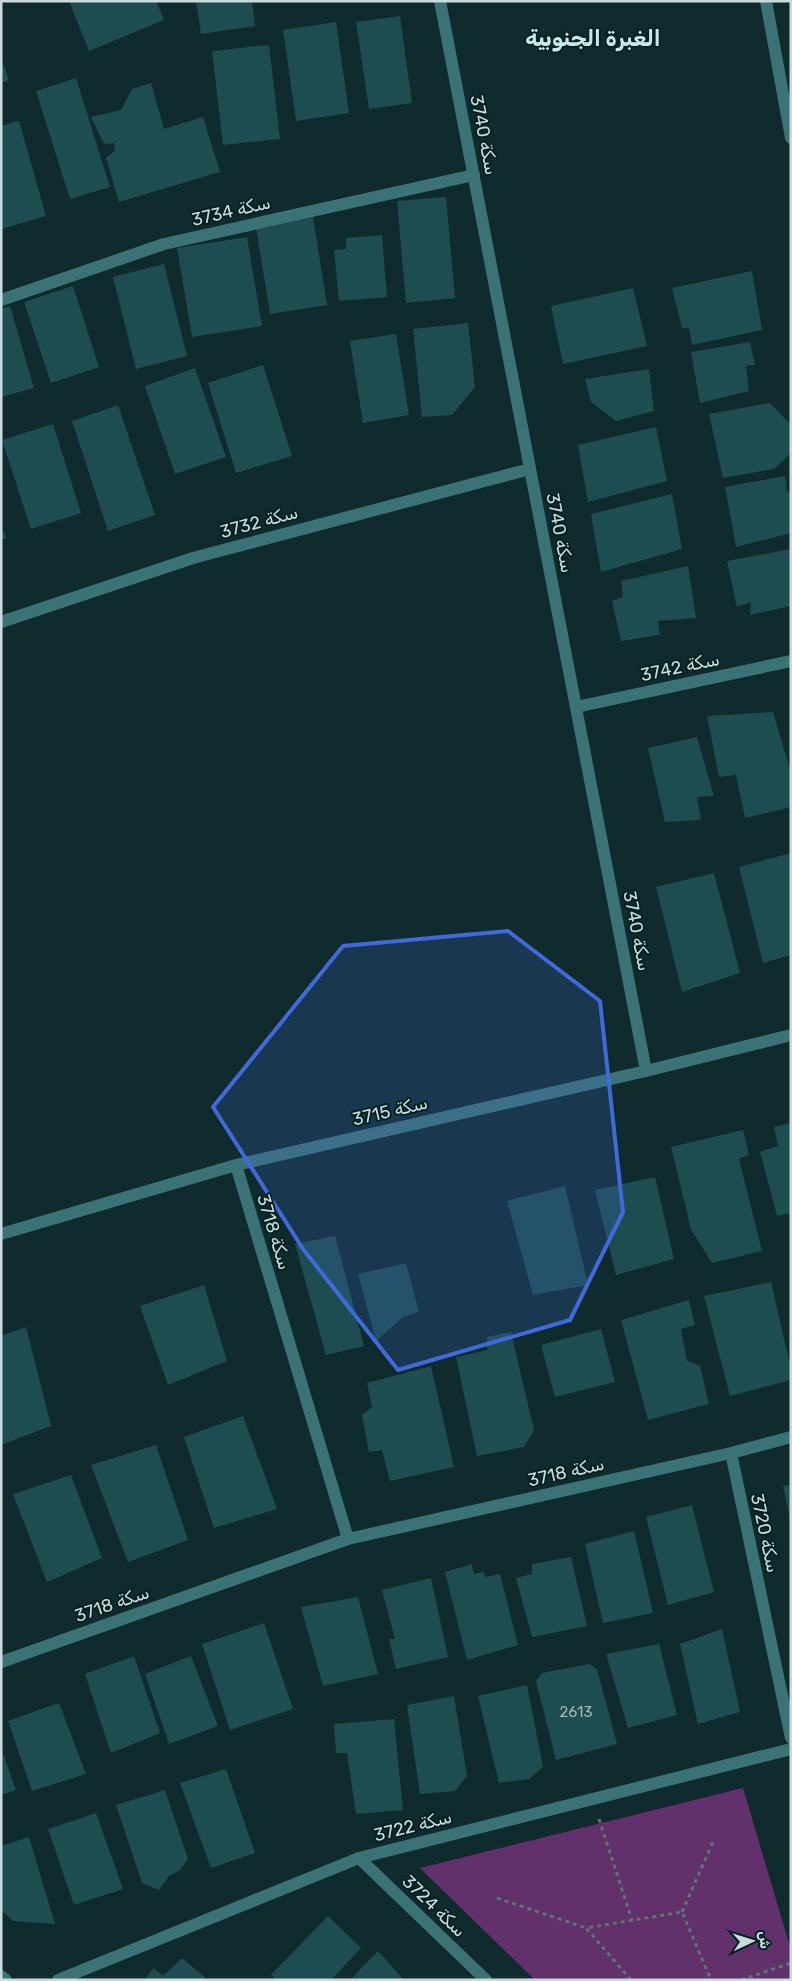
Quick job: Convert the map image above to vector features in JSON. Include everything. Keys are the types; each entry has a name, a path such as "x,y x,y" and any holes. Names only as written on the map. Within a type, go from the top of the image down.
{"street":[{"name":"سكة 3740","path":"440,1 646,1071"},
{"path":"766,1 787,100 791,138"},
{"name":"سكة 3734","path":"1,300 164,244 474,175"},
{"name":"سكة 3732","path":"1,622 193,558 530,469"},
{"name":"سكة 3742","path":"576,707 791,660"},
{"name":"سكة 3715","path":"1,1234 236,1165 646,1071 791,1035"},
{"name":"سكة 3718","path":"236,1165 348,1539"},
{"name":"سكة 3718","path":"1,1662 348,1539 731,1453 791,1437"},
{"name":"سكة 3720","path":"731,1453 791,1738"},
{"name":"سكة 3722","path":"58,1980 359,1858 791,1749"},
{"name":"سكة 3724","path":"359,1858 486,1980"},
{"path":"1,1976 6,1980"}],"path":[{"path":"598,1815 632,1920"},
{"path":"711,1980 682,1912 713,1842"},
{"path":"497,1898 586,1928 682,1912"},
{"path":"586,1928 631,1980"},
{"path":"741,1980 791,1963"}],"highlighted area":[{"path":"508,931 600,1001 623,1212 570,1320 398,1370 303,1249 213,1107 343,946"}],"shaded area":[{"path":"743,1788 791,1950 791,1980 535,1980 420,1868"}],"building":[{"path":"69,1 156,1 164,20 89,51"},
{"path":"196,1 252,1 255,26 201,34"},
{"path":"400,16 412,103 369,109 356,22"},
{"path":"336,22 349,113 296,121 283,30"},
{"path":"269,45 280,139 223,145 212,51"},
{"path":"1,58 9,80 1,83"},
{"path":"76,78 110,187 70,199 36,91"},
{"path":"151,83 164,129 203,117 220,172 119,202 106,158 115,151 114,143 104,144 91,117 121,110 132,89"},
{"path":"19,121 46,216 1,229 1,126"},
{"path":"446,197 455,298 406,303 397,201"},
{"path":"313,217 327,305 270,314 256,227"},
{"path":"382,235 387,297 339,301 334,250 346,249 346,238"},
{"path":"247,237 262,326 192,337 177,248"},
{"path":"164,264 187,356 136,369 113,277"},
{"path":"752,271 762,330 692,345 689,328 682,328 672,288"},
{"path":"73,286 99,367 51,383 24,302"},
{"path":"633,288 647,346 563,364 551,306"},
{"path":"10,306 34,388 1,397 1,309"},
{"path":"468,323 475,387 452,415 422,417 413,329"},
{"path":"396,334 409,415 363,423 350,341"},
{"path":"750,342 755,365 746,366 749,391 700,403 691,352"},
{"path":"263,365 292,456 236,473 208,383"},
{"path":"195,368 226,457 175,474 145,386"},
{"path":"649,369 654,411 616,421 591,402 585,379"},
{"path":"770,403 790,424 791,453 774,469 723,478 709,414"},
{"path":"118,405 155,515 108,531 72,421"},
{"path":"53,424 81,513 31,529 2,440"},
{"path":"656,427 667,481 588,502 578,445"},
{"path":"785,476 787,491 791,493 791,533 736,547 725,487"},
{"path":"672,494 682,549 601,572 591,514"},
{"path":"1,526 6,538 1,540"},
{"path":"791,549 791,606 750,615 751,602 737,607 727,561"},
{"path":"688,566 696,618 658,621 660,635 621,641 612,601 623,597 621,581"},
{"path":"773,712 791,773 791,807 745,818 736,775 719,777 707,716"},
{"path":"697,737 714,796 697,797 701,820 665,822 648,748"},
{"path":"791,853 791,955 763,963 739,867"},
{"path":"714,873 740,973 682,992 656,887"},
{"path":"791,1123 791,1213 777,1216 760,1152 778,1146 774,1127"},
{"path":"743,1130 749,1155 739,1159 762,1251 712,1263 691,1229 671,1147"},
{"path":"655,1177 674,1259 616,1275 595,1190"},
{"path":"565,1186 588,1285 533,1295 507,1201"},
{"path":"335,1236 364,1346 326,1355 295,1244"},
{"path":"406,1263 419,1312 403,1317 376,1341 358,1274"},
{"path":"771,1282 791,1369 791,1380 730,1396 704,1296"},
{"path":"204,1285 227,1361 168,1385 140,1306"},
{"path":"689,1300 695,1325 681,1329 687,1361 700,1366 709,1404 648,1420 621,1320"},
{"path":"26,1327 51,1426 1,1445 1,1336"},
{"path":"601,1329 615,1382 555,1397 541,1345"},
{"path":"511,1332 534,1430 524,1447 477,1456 456,1357 487,1350 487,1337"},
{"path":"431,1366 454,1467 390,1481 382,1450 369,1452 362,1415 372,1407 367,1383"},
{"path":"243,1416 277,1509 214,1528 184,1437"},
{"path":"156,1445 188,1540 128,1562 91,1465"},
{"path":"71,1475 102,1558 47,1582 13,1494"},
{"path":"791,1485 791,1518 790,1518 783,1486"},
{"path":"692,1505 714,1592 668,1605 646,1517"},
{"path":"634,1531 653,1613 603,1623 585,1544"},
{"path":"571,1557 587,1626 532,1637 516,1578 532,1574 532,1564"},
{"path":"472,1564 474,1574 484,1572 485,1577 500,1574 518,1645 467,1660 445,1572"},
{"path":"431,1578 448,1657 396,1669 389,1639 395,1639 382,1590"},
{"path":"358,1597 378,1674 323,1686 301,1607"},
{"path":"264,1623 293,1709 230,1730 202,1644"},
{"path":"722,1629 740,1712 698,1724 680,1644"},
{"path":"659,1644 677,1715 628,1728 606,1654"},
{"path":"134,1656 160,1733 111,1753 85,1674"},
{"path":"191,1656 218,1726 169,1744 145,1674"},
{"path":"589,1664 597,1669 617,1744 556,1760 536,1681 542,1673"},
{"path":"527,1685 543,1767 529,1779 499,1783 478,1696"},
{"path":"454,1696 467,1776 455,1791 420,1794 407,1705"},
{"path":"59,1703 86,1774 32,1791 8,1721"},
{"path":"394,1719 403,1810 356,1814 347,1753 336,1753 334,1724"},
{"path":"1,1748 16,1790 1,1795"},
{"path":"226,1769 255,1853 211,1868 180,1783"},
{"path":"165,1790 188,1859 180,1870 169,1876 159,1890 142,1883 116,1805"},
{"path":"96,1813 123,1889 74,1905 48,1829"},
{"path":"29,1837 55,1924 13,1921 1,1910 1,1846"},
{"path":"328,1916 361,1948 331,1980 276,1980 271,1975"},
{"path":"378,1951 404,1980 350,1980"},
{"path":"182,1958 208,1980 144,1980 154,1968 163,1976"}],"district":[{"name":"الغبرة الجنوبية","path":"593,38"}]}
